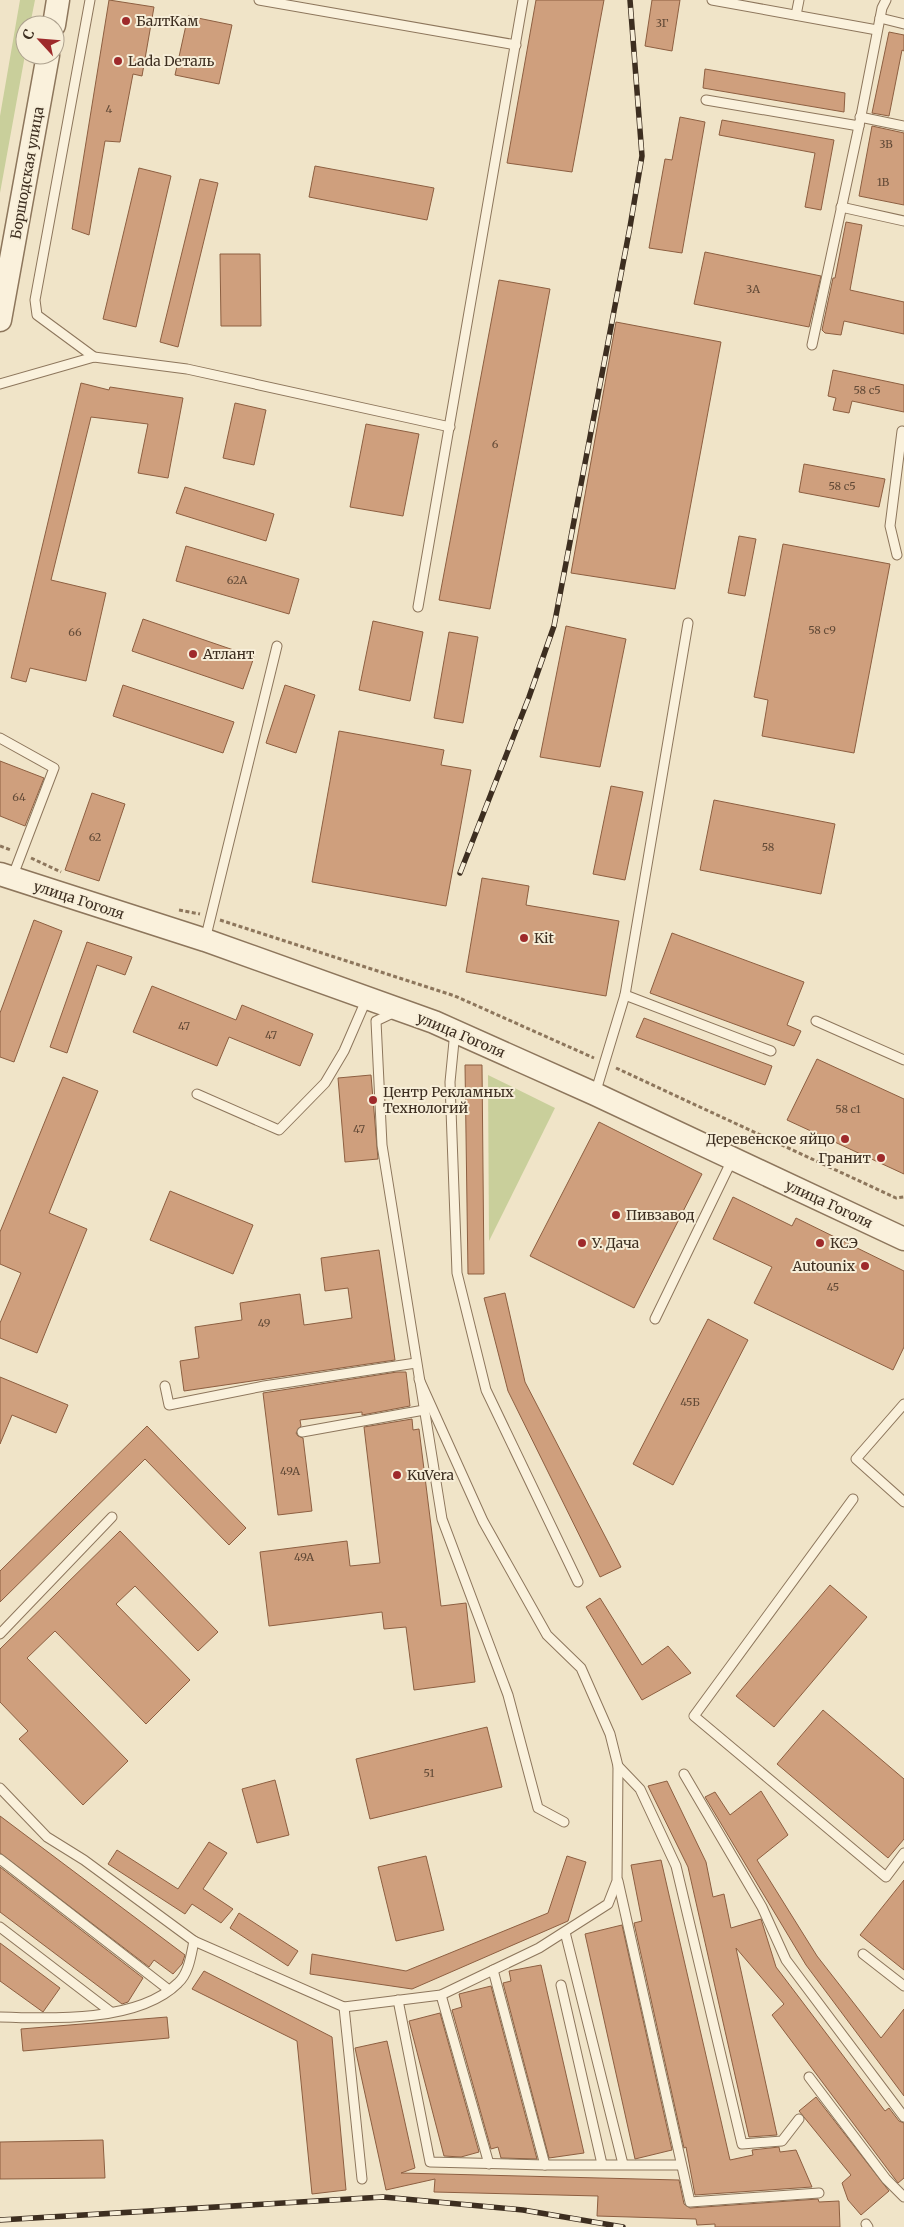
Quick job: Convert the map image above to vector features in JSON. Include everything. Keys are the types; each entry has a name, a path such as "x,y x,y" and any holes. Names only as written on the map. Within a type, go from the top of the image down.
{"street":[{"path":"56,15 58,0"},
{"name":"Боршодская улица","path":"0,320 46,65"},
{"name":"улица Гоголя","path":"6,876 204,940 455,1031 595,1094 904,1239"}],"lane":[{"path":"90,0 35,300 37,315 94,357"},
{"path":"259,0 516,45"},
{"path":"418,606 523,0"},
{"path":"712,0 878,30"},
{"path":"796,15 799,0"},
{"path":"812,345 880,18 886,0"},
{"path":"880,18 904,24"},
{"path":"706,100 904,126"},
{"path":"842,207 904,221"},
{"path":"0,384 94,357 187,368 450,427"},
{"path":"897,555 890,526 902,431"},
{"path":"595,1094 625,995 688,623"},
{"path":"204,940 277,646"},
{"path":"0,738 54,768 6,876"},
{"path":"625,995 771,1051"},
{"path":"197,1094 279,1130 325,1083 344,1051 367,998"},
{"path":"399,1010 376,1021 376,1055 382,1145 442,1519 508,1695 538,1808 564,1822"},
{"path":"816,1021 904,1060"},
{"path":"455,1031 450,1082 457,1273 486,1390 578,1582"},
{"path":"655,1319 732,1159"},
{"path":"165,1386 169,1405 264,1386 416,1363"},
{"path":"419,1379 483,1521 547,1635 580,1668 610,1734 618,1766 618,1881 690,2202 819,2193"},
{"path":"904,1404 856,1459 904,1502"},
{"path":"302,1432 424,1410"},
{"path":"853,1499 694,1716 886,1877 904,1853"},
{"path":"0,1634 112,1517"},
{"path":"618,1766 640,1789 676,1866 742,2144 782,2141 799,2119"},
{"path":"684,1774 762,1907 786,1960 904,2117"},
{"path":"0,1788 47,1837 84,1860 194,1941 344,2007 441,1995 539,1948 608,1904 618,1881"},
{"path":"0,1859 169,1990"},
{"path":"0,1927 112,2012"},
{"path":"564,1932 623,2164"},
{"path":"0,2016 43,2018 128,2010 151,2003 179,1982 190,1962 194,1941"},
{"path":"863,1954 904,1986"},
{"path":"493,1970 545,2166"},
{"path":"561,1985 602,2164"},
{"path":"441,1995 490,2164"},
{"path":"398,2000 430,2162 545,2166 602,2164 681,2165"},
{"path":"344,2007 362,2179"},
{"path":"809,2077 886,2179 904,2197"}],"green space":[{"path":"20,0 35,0 32,15 17,15"},
{"path":"15,29 15,65 23,65 0,193 0,116"},
{"path":"488,1075 555,1108 489,1241"}],"building":[{"path":"109,0 154,7 142,76 133,74 120,142 105,141 89,235 72,229"},
{"path":"536,0 604,0 572,172 507,163"},
{"path":"652,0 680,0 672,51 645,46"},
{"path":"188,16 232,25 219,84 175,75"},
{"path":"889,32 904,35 904,51 902,50 889,116 872,113"},
{"path":"705,69 845,93 844,112 703,88"},
{"path":"680,117 705,122 682,253 649,248 665,159 672,160"},
{"path":"722,120 834,140 821,210 805,207 815,153 719,135"},
{"path":"872,126 904,133 904,205 859,196"},
{"path":"315,166 434,188 427,220 309,197"},
{"path":"139,168 171,176 136,327 103,319"},
{"path":"200,179 218,183 178,347 160,342"},
{"path":"846,222 862,225 850,290 904,302 904,334 844,321 841,335 825,333 822,330"},
{"path":"705,252 821,276 809,327 694,304"},
{"path":"220,254 260,254 261,326 221,326"},
{"path":"499,280 550,289 490,609 439,600"},
{"path":"616,322 721,342 675,589 571,573"},
{"path":"833,370 904,385 904,412 852,401 849,413 833,410 836,398 828,396"},
{"path":"81,383 109,390 110,387 183,398 168,478 138,473 148,424 91,417 51,580 106,593 86,681 30,668 26,682 11,678"},
{"path":"235,403 266,410 254,465 223,458"},
{"path":"366,424 419,434 403,516 350,507"},
{"path":"804,464 885,479 879,507 799,492"},
{"path":"185,487 274,514 266,541 176,513"},
{"path":"739,536 756,539 745,596 728,593"},
{"path":"783,544 890,564 854,753 762,736 768,700 754,697"},
{"path":"186,546 299,579 289,614 176,581"},
{"name":"Атлант","path":"143,619 254,657 243,689 132,651"},
{"path":"373,621 423,632 410,701 359,690"},
{"path":"566,626 626,639 600,767 540,757"},
{"path":"449,632 478,637 463,723 434,718"},
{"path":"123,685 234,722 223,753 113,716"},
{"path":"285,685 315,695 296,753 266,743"},
{"path":"339,731 444,750 441,765 471,770 446,906 312,882"},
{"path":"0,761 44,778 25,826 0,816"},
{"path":"611,786 643,792 625,880 593,874"},
{"path":"92,793 125,804 99,881 65,870"},
{"path":"714,800 835,824 821,894 700,870"},
{"path":"482,878 529,886 526,905 619,921 606,996 466,972"},
{"path":"34,920 62,931 14,1062 0,1057 0,1013"},
{"path":"672,933 804,982 787,1025 801,1031 794,1046 650,993"},
{"path":"87,942 132,957 125,975 97,965 67,1053 50,1047"},
{"path":"152,986 236,1020 242,1005 313,1034 300,1066 229,1037 217,1066 133,1032"},
{"path":"644,1018 772,1066 765,1085 636,1037"},
{"path":"817,1059 904,1099 904,1174 787,1120"},
{"path":"465,1065 482,1065 484,1274 468,1274"},
{"path":"371,1075 378,1159 345,1162 338,1078"},
{"path":"63,1077 98,1091 49,1213 87,1229 37,1353 0,1338 0,1323 21,1273 0,1264 0,1232"},
{"name":"Пивзавод","path":"599,1122 702,1174 634,1308 530,1256"},
{"path":"170,1191 253,1225 233,1274 150,1240"},
{"path":"733,1197 792,1226 796,1218 904,1271 904,1347 893,1370 754,1303 772,1267 713,1239"},
{"path":"379,1250 395,1360 184,1391 180,1361 199,1358 195,1327 242,1320 240,1303 300,1294 304,1325 352,1318 348,1288 325,1291 321,1258"},
{"path":"505,1293 525,1382 621,1567 600,1577 508,1391 484,1298"},
{"path":"708,1319 748,1340 673,1485 633,1464"},
{"path":"406,1372 410,1406 362,1415 362,1412 300,1420 301,1426 296,1433 303,1438 312,1511 278,1515 263,1393"},
{"path":"0,1377 68,1405 56,1433 12,1415 0,1444"},
{"path":"412,1419 413,1430 419,1429 441,1606 466,1603 475,1682 414,1690 406,1627 384,1629 382,1612 269,1626 260,1552 347,1541 350,1566 380,1563 364,1427"},
{"path":"147,1426 246,1528 229,1545 145,1459 0,1602 0,1571"},
{"path":"120,1531 218,1632 198,1651 135,1586 116,1604 190,1680 146,1724 55,1631 27,1658 128,1761 83,1805 19,1739 28,1731 0,1702 0,1649"},
{"path":"830,1585 867,1617 774,1727 736,1696"},
{"path":"600,1598 642,1665 668,1646 691,1673 642,1700 586,1607"},
{"path":"823,1710 904,1779 904,1839 888,1858 777,1764"},
{"path":"487,1727 502,1787 370,1819 356,1759"},
{"path":"275,1780 289,1835 257,1843 242,1789"},
{"path":"667,1781 706,1862 713,1897 724,1894 731,1928 761,1919 776,1967 885,2111 889,2108 899,2121 904,2123 904,2178 898,2183 772,2015 784,2004 736,1948 777,2135 749,2137 688,1867 648,1786"},
{"path":"761,1791 788,1835 757,1860 817,1956 881,2038 904,2009 904,2096 806,1965 705,1797 715,1792 730,1815"},
{"path":"0,1816 185,1955 182,1964 173,1974 154,1960 149,1967 0,1853"},
{"path":"209,1842 227,1853 203,1889 233,1909 221,1923 192,1904 185,1914 108,1864 117,1850 178,1889"},
{"path":"426,1856 444,1930 396,1941 378,1867"},
{"path":"567,1856 586,1862 568,1921 412,1989 310,1974 312,1954 406,1971 548,1913"},
{"path":"661,1860 730,2160 753,2155 752,2150 779,2147 780,2152 796,2150 812,2187 695,2195 686,2147 684,2148 634,1923 642,1921 631,1865"},
{"path":"0,1867 143,1978 128,2002 122,2004 0,1912"},
{"path":"904,1880 904,1970 860,1935"},
{"path":"239,1913 298,1951 288,1966 230,1928"},
{"path":"622,1925 672,2150 635,2159 585,1934"},
{"path":"0,1943 60,1988 43,2012 0,1981"},
{"path":"541,1965 584,2153 549,2158 503,1983 511,1981 509,1971"},
{"path":"204,1971 332,2037 346,2190 312,2194 297,2041 192,1989"},
{"path":"491,1986 537,2159 501,2158 498,2147 491,2149 452,2010 462,2007 459,1994"},
{"path":"440,2013 479,2152 461,2157 444,2156 409,2021"},
{"path":"167,2017 169,2038 23,2051 21,2029"},
{"path":"387,2041 415,2168 401,2173 679,2180 684,2204 690,2208 818,2199 819,2202 839,2201 840,2227 715,2227 715,2224 697,2225 696,2219 597,2216 598,2196 434,2192 435,2179 386,2190 355,2048"},
{"path":"816,2097 889,2191 861,2215 848,2200 842,2183 851,2175 799,2111"},
{"path":"103,2140 105,2178 0,2179 0,2142"}],"railway":[{"path":"460,873 529,697 554,626 642,156 630,0"},
{"path":"0,2220 383,2197 523,2210 623,2227"}],"place":[{"name":"БалтКам","path":"126,21"},
{"name":"Lada Dеталь","path":"118,61"},
{"name":"Атлант","path":"193,654"},
{"name":"Kit","path":"524,938"},
{"name":"Центр Рекламных Технологий","path":"373,1100"},
{"name":"Деревенское яйцо","path":"845,1139"},
{"name":"Гранит","path":"881,1158"},
{"name":"Пивзавод","path":"616,1215"},
{"name":"У. Дача","path":"582,1243"},
{"name":"КСЭ","path":"820,1243"},
{"name":"Autounix","path":"865,1266"},
{"name":"KuVera","path":"397,1475"}]}
